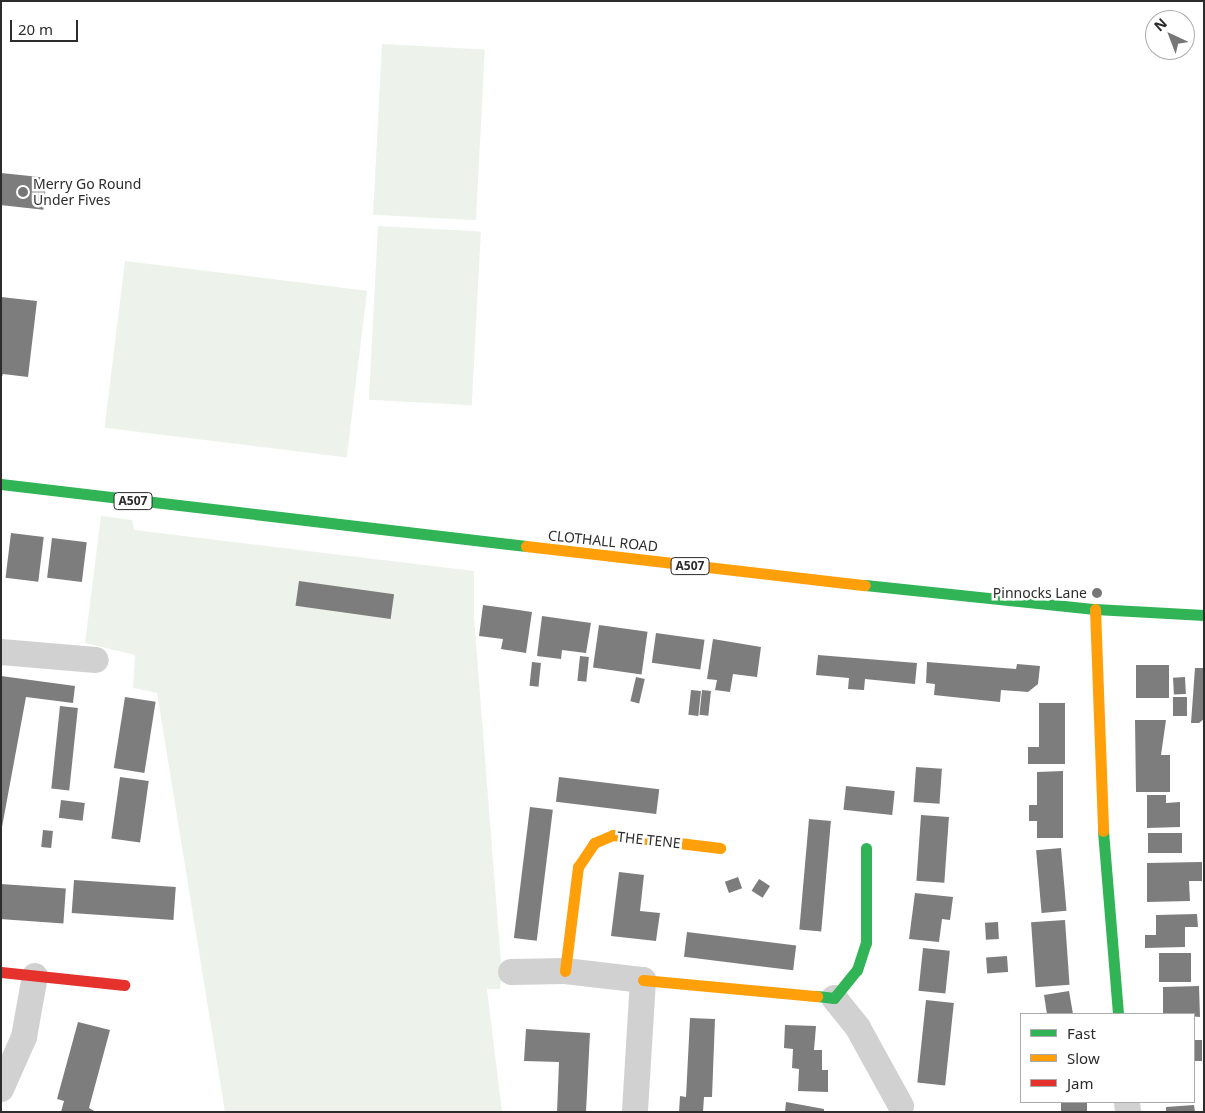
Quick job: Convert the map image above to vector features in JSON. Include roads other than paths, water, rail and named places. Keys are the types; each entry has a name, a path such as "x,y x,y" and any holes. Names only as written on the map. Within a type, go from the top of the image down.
{"main road":[{"name":"CLOTHALL ROAD","path":"1,484 489,544 1094,609 1204,615"},
{"path":"1094,609 1097,750 1118,1013"},
{"name":"THE TENE","path":"565,972 578,867 594,843 614,835 720,848"},
{"path":"643,980 834,998 856,970 866,943 866,848"},
{"path":"1,972 124,984"}],"street":[{"path":"1,652 96,660"},
{"path":"511,972 565,972 643,980 635,1112"},
{"path":"1,1089 24,1037 35,976"},
{"path":"834,998 858,1028 901,1106"}],"place":[{"name":"Merry Go Round Under Fives","path":"23,192"},
{"name":"Pinnocks Lane","path":"1097,593"}]}
